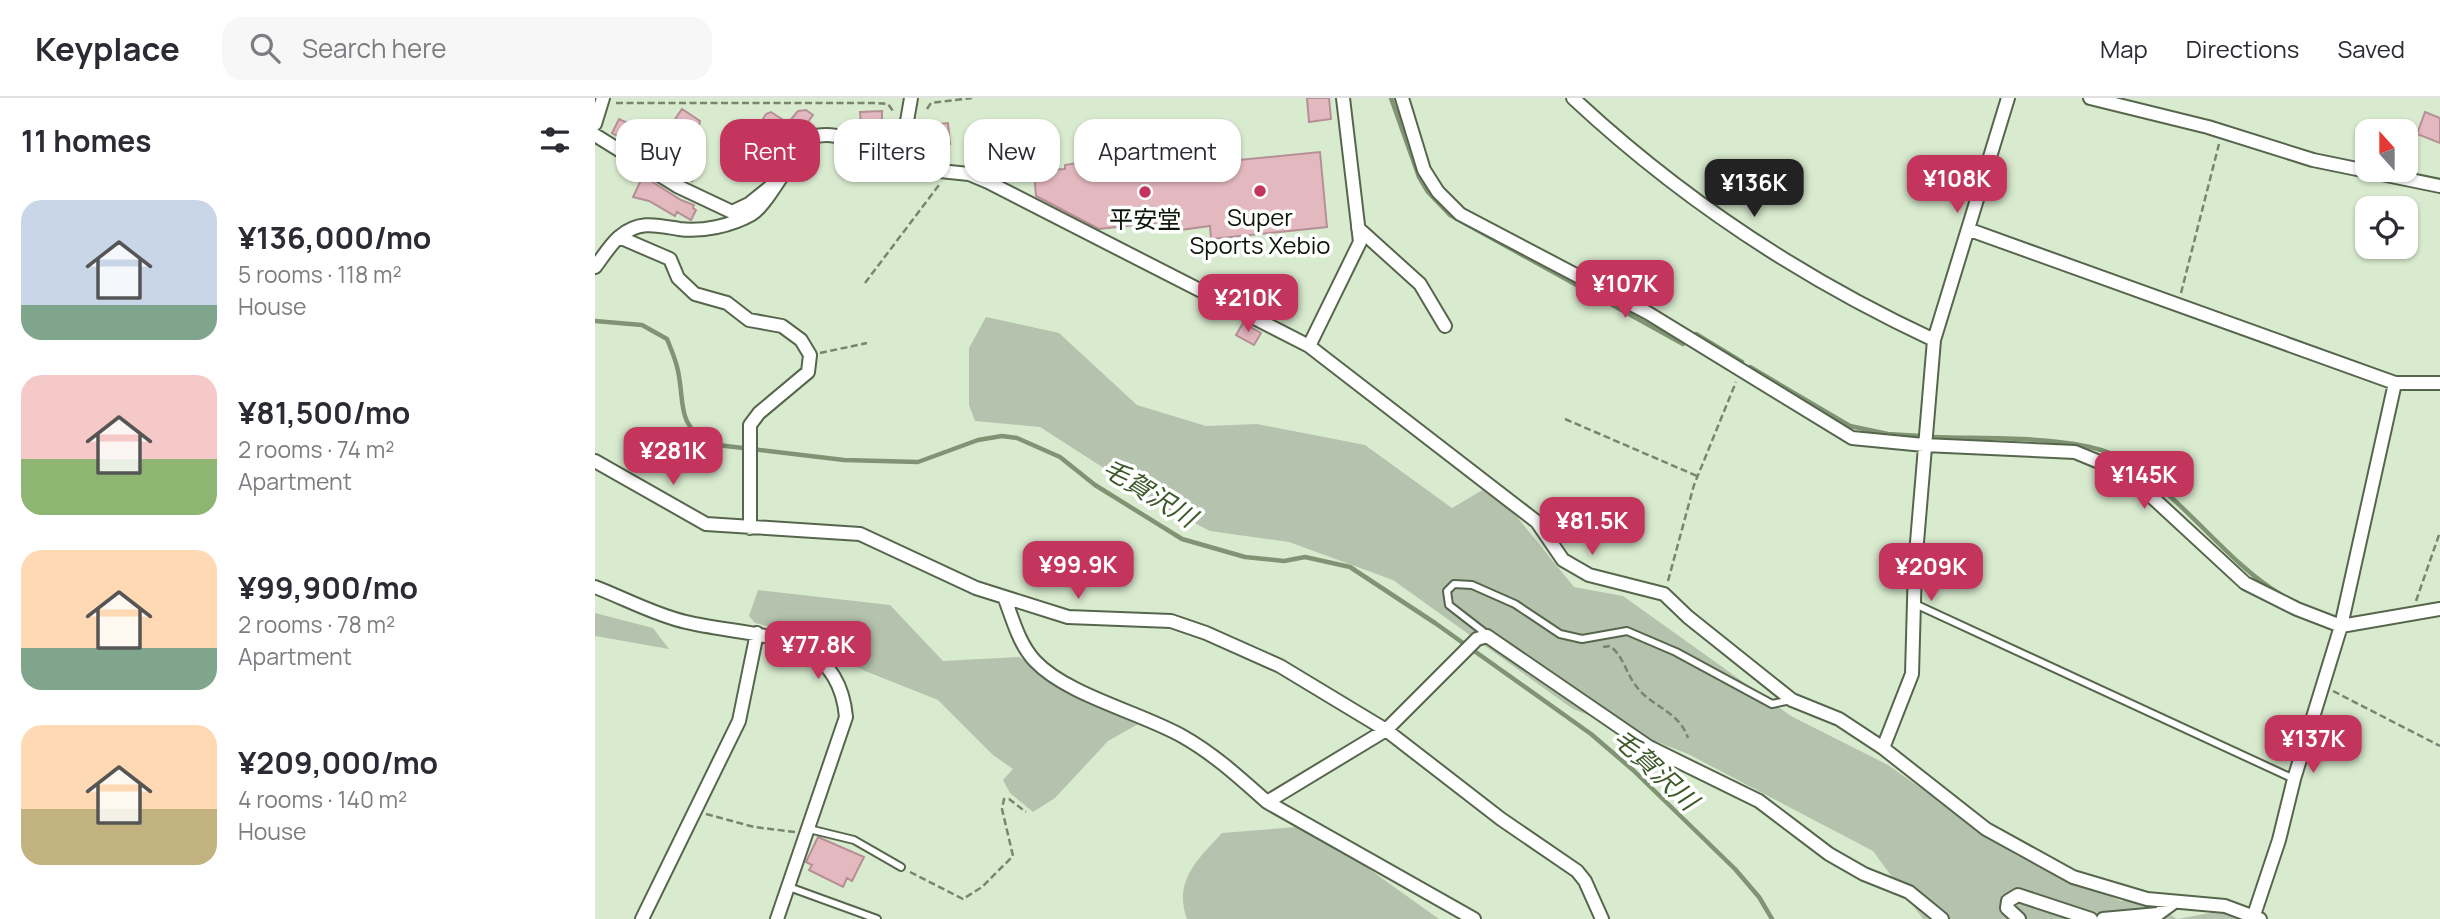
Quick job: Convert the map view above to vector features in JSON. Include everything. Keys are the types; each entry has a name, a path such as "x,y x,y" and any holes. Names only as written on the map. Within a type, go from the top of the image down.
{"street":[{"path":"907,119 911,98"},
{"path":"1309,346 1360,242 1343,98"},
{"path":"1402,98 1424,170 1438,192 1460,214 1648,313 1852,438 1924,445 2075,452 2126,473 2245,583 2297,609 2341,625 2413,611 2440,609"},
{"path":"1573,98 1618,139 1782,260 1934,340"},
{"path":"1883,748 1912,674 1924,445 1934,340 1970,230 2008,98"},
{"path":"2090,98 2223,131 2313,160 2440,186"},
{"path":"595,124 603,100"},
{"path":"595,135 677,186 732,212 749,204 775,183"},
{"path":"595,267 619,237 638,226 655,222 680,229 714,228 752,214 766,202 775,183 809,138 818,135 834,138"},
{"path":"950,171 969,174 988,182 1309,346 1439,443 1537,522 1563,560 1590,575 1664,594 1688,617 1792,700 1839,719 1883,748 1986,829 2073,877 2173,903 2225,906 2257,917 2294,779 2341,625 2395,383"},
{"path":"1358,228 1420,284 1445,326"},
{"path":"1970,230 2179,303 2395,383 2440,383"},
{"path":"619,237 670,259 678,278 695,294 727,303 749,320 782,327 801,340 810,355 808,372 759,413 750,425 750,528"},
{"path":"595,461 706,524 860,534 1005,599 1067,617 1171,621 1280,666 1386,730 1501,819 1577,871 1585,881 1598,915"},
{"path":"595,587 684,622 757,634 796,644 816,656 832,673 844,695 846,717 777,919"},
{"path":"1005,599 1017,634 1033,660 1055,679 1149,718 1185,737 1229,768 1267,802 1474,919"},
{"path":"642,919 739,721 757,634"},
{"path":"1267,802 1386,730 1475,641 1487,636 1649,747 1759,801 1829,854 1909,892 1942,919"},
{"path":"2019,919 2007,908 2008,901 2018,895 2091,919"},
{"path":"2103,919 2158,914 2173,903"}],"lane":[{"path":"1507,651 1449,605 1447,591 1454,584 1472,585 1515,604 1560,634 1582,639 1627,631 1676,652 1772,704 1792,700"},
{"path":"1915,604 2294,779"},
{"path":"808,831 855,840 901,867"},
{"path":"789,887 877,919"}],"path":[{"path":"927,109 931,103 972,98"},
{"path":"603,100 875,103 888,104 893,111"},
{"path":"2179,303 2223,131"},
{"path":"865,283 941,182"},
{"path":"810,355 867,343"},
{"path":"1664,594 1697,476 1741,370"},
{"path":"1565,419 1697,476"},
{"path":"2413,611 2440,532"},
{"path":"1582,639 1587,646 1609,646 1619,653 1634,684 1683,723 1688,738"},
{"path":"2324,686 2440,746"},
{"path":"901,867 963,899 982,887 1013,856 1002,809 1004,799 1009,799 1026,812"},
{"path":"696,811 754,827 808,831"}],"green space":[{"path":"986,317 1059,333 1137,405 1206,426 1257,424 1365,445 1452,508 1491,485 1574,587 1623,596 1791,716 1888,765 2016,855 2121,901 2147,899 2177,919 1923,919 1873,851 1688,754 1573,709 1393,580 1289,542 1210,531 1169,510 1040,427 975,421 969,405 969,348"},
{"path":"758,590 890,605 943,661 1019,657 1055,679 1149,718 1108,741 1055,798 1033,812 1010,793 1003,780 1013,769 993,755 938,700 865,671 784,630 755,623 749,616"},
{"path":"595,613 653,628 669,649 595,636"},
{"path":"1296,827 1362,864 1439,919 1187,919 1183,893 1190,872 1222,833"},
{"path":"2221,911 2244,919 2177,919"}],"building":[{"path":"1307,98 1329,98 1331,119 1309,122"},
{"path":"682,109 697,119 675,119"},
{"path":"806,110 813,115 810,119 791,119 798,111"},
{"path":"882,111 882,119 861,119 860,112"},
{"path":"771,112 782,119 763,119"},
{"path":"2425,112 2440,118 2440,143 2419,135"},
{"path":"1320,152 1327,227 1211,239 1210,226 1173,231 1172,221 1099,229 1036,196 1035,182 1060,182 1060,169 1065,169 1065,165 1074,164 1074,182 1241,182 1241,160"},
{"path":"640,182 652,182 694,205 696,210 691,220 677,212 675,216 649,201 633,197"},
{"path":"1243,323 1261,333 1254,345 1236,335"},
{"path":"818,837 864,857 852,881 847,878 843,887 809,870 812,865 806,862"}],"waterway":[{"path":"1391,98 1419,177 1428,192 1450,215 1683,344"},
{"name":"毛賀沢川","path":"595,321 642,325 667,339 677,367 687,420 698,436 709,444 844,460 918,462 978,440 1002,436 1017,438 1060,457 1095,485 1182,539 1245,557 1284,561 1305,557 1350,567 1435,623 1591,734 1633,770 1735,869 1759,897 1772,919"},
{"path":"1696,334 1742,362"},
{"path":"1750,367 1850,426 1888,434 1920,436"},
{"path":"1935,437 2063,442 2101,450 2124,460 2169,495 2235,560 2280,594"}],"place":[{"name":"Super Sports Xebio","path":"1260,191"},
{"name":"平安堂","path":"1145,192"}]}
